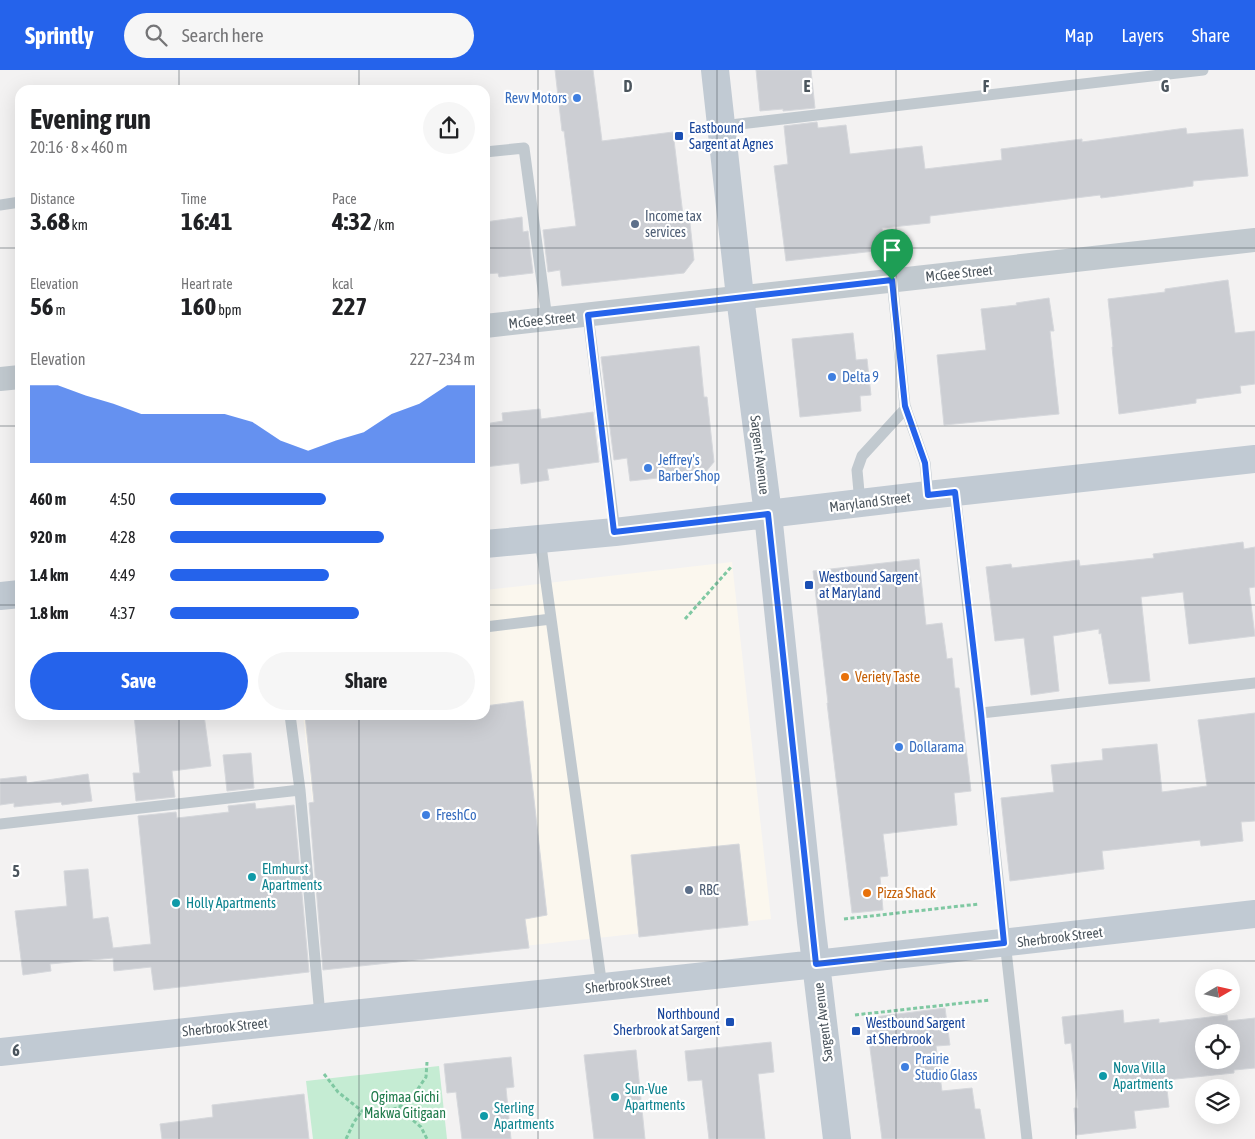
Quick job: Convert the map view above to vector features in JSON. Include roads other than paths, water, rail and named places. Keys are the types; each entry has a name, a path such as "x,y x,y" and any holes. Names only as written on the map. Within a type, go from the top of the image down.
{"main road":[{"name":"Sargent Avenue","path":"715,70 740,297 768,514 816,964 837,1139"},
{"name":"Maryland Street","path":"490,544 614,532 1255,459"},
{"path":"0,596 15,594"},
{"name":"Sherbrook Street","path":"0,1052 816,964 1255,914"}],"street":[{"name":"McGee Street","path":"490,325 1255,240"},
{"path":"0,379 15,378"}],"lane":[{"path":"722,126 1203,70"},
{"path":"490,151 524,148 547,319"},
{"path":"0,204 15,202"},
{"path":"892,280 906,408 925,463 928,495"},
{"path":"588,315 614,532"},
{"path":"860,503 857,470 862,456 906,408"},
{"path":"955,492 981,713 1010,997 1028,1139"},
{"path":"540,539 602,987"},
{"path":"490,626 552,619"},
{"path":"981,713 1255,683"},
{"path":"291,720 300,790 320,1016"},
{"path":"0,824 300,790"}],"place":[{"name":"Revv Motors","path":"577,98"},
{"name":"Eastbound Sargent at Agnes","path":"679,136"},
{"name":"Income tax services","path":"635,224"},
{"name":"Delta 9","path":"832,377"},
{"name":"Jeffrey's Barber Shop","path":"648,468"},
{"name":"Westbound Sargent at Maryland","path":"809,585"},
{"name":"Veriety Taste","path":"845,677"},
{"name":"Dollarama","path":"899,747"},
{"name":"FreshCo","path":"426,815"},
{"name":"Elmhurst Apartments","path":"252,877"},
{"name":"RBC","path":"689,890"},
{"name":"Pizza Shack","path":"867,893"},
{"name":"Holly Apartments","path":"176,903"},
{"name":"Northbound Sherbrook at Sargent","path":"730,1022"},
{"name":"Westbound Sargent at Sherbrook","path":"856,1031"},
{"name":"Prairie Studio Glass","path":"905,1067"},
{"name":"Nova Villa Apartments","path":"1103,1076"},
{"name":"Sun-Vue Apartments","path":"615,1097"},
{"name":"Sterling Apartments","path":"484,1116"}],"park label":[{"name":"Ogimaa Gichi Makwa Gitigaan","path":"405,1106"}]}
